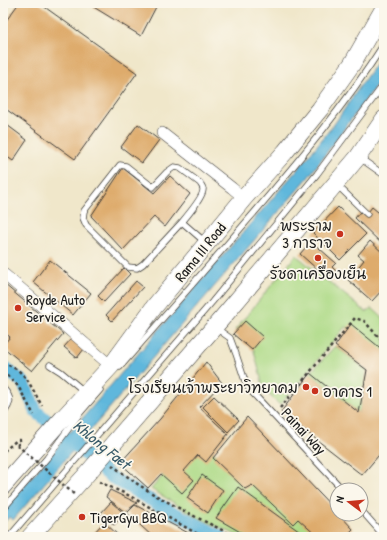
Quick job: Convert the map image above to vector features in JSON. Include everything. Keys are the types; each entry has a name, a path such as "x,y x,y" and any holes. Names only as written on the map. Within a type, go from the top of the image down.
{"main road":[{"name":"Rama III Road","path":"3,486 86,393 113,369 154,308 206,243 285,152 320,109 352,64 384,9"},
{"path":"30,537 91,478 215,326 358,157 384,119"}],"street":[{"path":"162,134 244,198"},
{"path":"3,275 113,369"}],"lane":[{"path":"113,369 300,159 331,120 384,44"},
{"path":"9,537 212,302 307,186 384,84"},
{"path":"358,157 384,175"},
{"path":"120,165 126,166 153,187 167,172 174,167 180,168 200,183 204,190 182,222 143,264 137,268 128,267 86,225 83,218 84,211 120,165"},
{"path":"335,184 367,214"},
{"path":"182,222 206,243"},
{"name":"Painai Way","path":"215,326 230,338 244,381 249,389 336,482"},
{"path":"50,365 61,372 86,393"},
{"path":"3,509 47,458 80,413 106,384"},
{"path":"3,388 10,400 3,414"},
{"path":"369,519 384,536"}],"path":[{"path":"280,408 354,318 364,321 384,343"},
{"path":"3,362 18,370 27,379 42,406"},
{"path":"3,371 18,386 34,415"},
{"path":"4,451 17,440 20,440 20,443 17,446 75,495"},
{"path":"107,459 136,483 155,495 236,537"},
{"path":"91,478 126,494 203,537"}],"green space":[{"path":"296,255 366,312 372,308 384,319 384,394 346,326 280,405 264,390 253,347 235,330"},
{"path":"335,346 367,370 359,413 310,373"},
{"path":"194,440 343,537 241,537 199,518 151,489"}],"water":[{"path":"384,51 384,75 307,179 13,520 9,517 3,524 3,510 303,163 335,123"}],"building":[{"path":"19,3 39,3 137,73 75,159 3,107 3,25"},
{"path":"87,3 158,3 141,36"},
{"path":"3,122 27,140 13,161 3,154"},
{"path":"138,124 159,140 142,163 121,147"},
{"path":"123,168 154,193 170,176 190,194 165,227 154,217 123,250 91,216"},
{"name":"พระราม 3 การาจ","path":"338,207 366,234 340,260 313,233"},
{"path":"372,207 384,217 384,246 355,218 360,212 365,216"},
{"name":"รัชดาเครื่องเย็น","path":"311,241 336,263 332,267 336,271 328,279 300,254"},
{"path":"370,241 384,254 384,288 372,301 348,280 364,260 358,255"},
{"path":"50,260 91,293 73,315 33,282"},
{"path":"124,268 130,274 104,302 98,296"},
{"path":"136,281 143,287 112,321 106,315"},
{"name":"Royde Auto Service","path":"4,284 63,334 32,371 3,347 10,337 3,331"},
{"path":"245,321 263,337 252,350 233,334"},
{"name":"อาคาร 1","path":"351,324 384,351 384,449 362,475 281,412 310,373 359,413 367,370 335,346"},
{"path":"72,338 84,349 77,358 64,347"},
{"path":"206,362 222,383 199,407 228,434 206,462 198,455 184,471 194,480 182,493 161,474 148,488 120,463 160,419"},
{"path":"214,396 239,420 228,432 203,407"},
{"path":"247,417 329,504 329,522 346,522 353,529 345,537 318,537 298,519 293,524 252,485 245,489 213,458"},
{"path":"202,475 223,490 208,513 187,498"},
{"path":"238,487 307,537 249,537 216,518"},
{"path":"110,490 137,503 125,512 106,497"},
{"path":"111,502 125,514 114,525 100,514"},
{"path":"135,505 196,537 153,537 127,513"},
{"path":"104,522 120,537 90,537"}],"waterway":[{"name":"Khlong Faet","path":"3,367 23,382 36,411 111,477 159,505 221,537"}],"place":[{"name":"พระราม 3 การาจ","path":"340,234"},
{"name":"รัชดาเครื่องเย็น","path":"318,258"},
{"name":"Royde Auto Service","path":"18,308"},
{"name":"โรงเรียนเจ้าพระยาวิทยาคม","path":"306,387"},
{"name":"อาคาร 1","path":"315,391"},
{"name":"TigerGyu BBQ","path":"82,517"}]}
